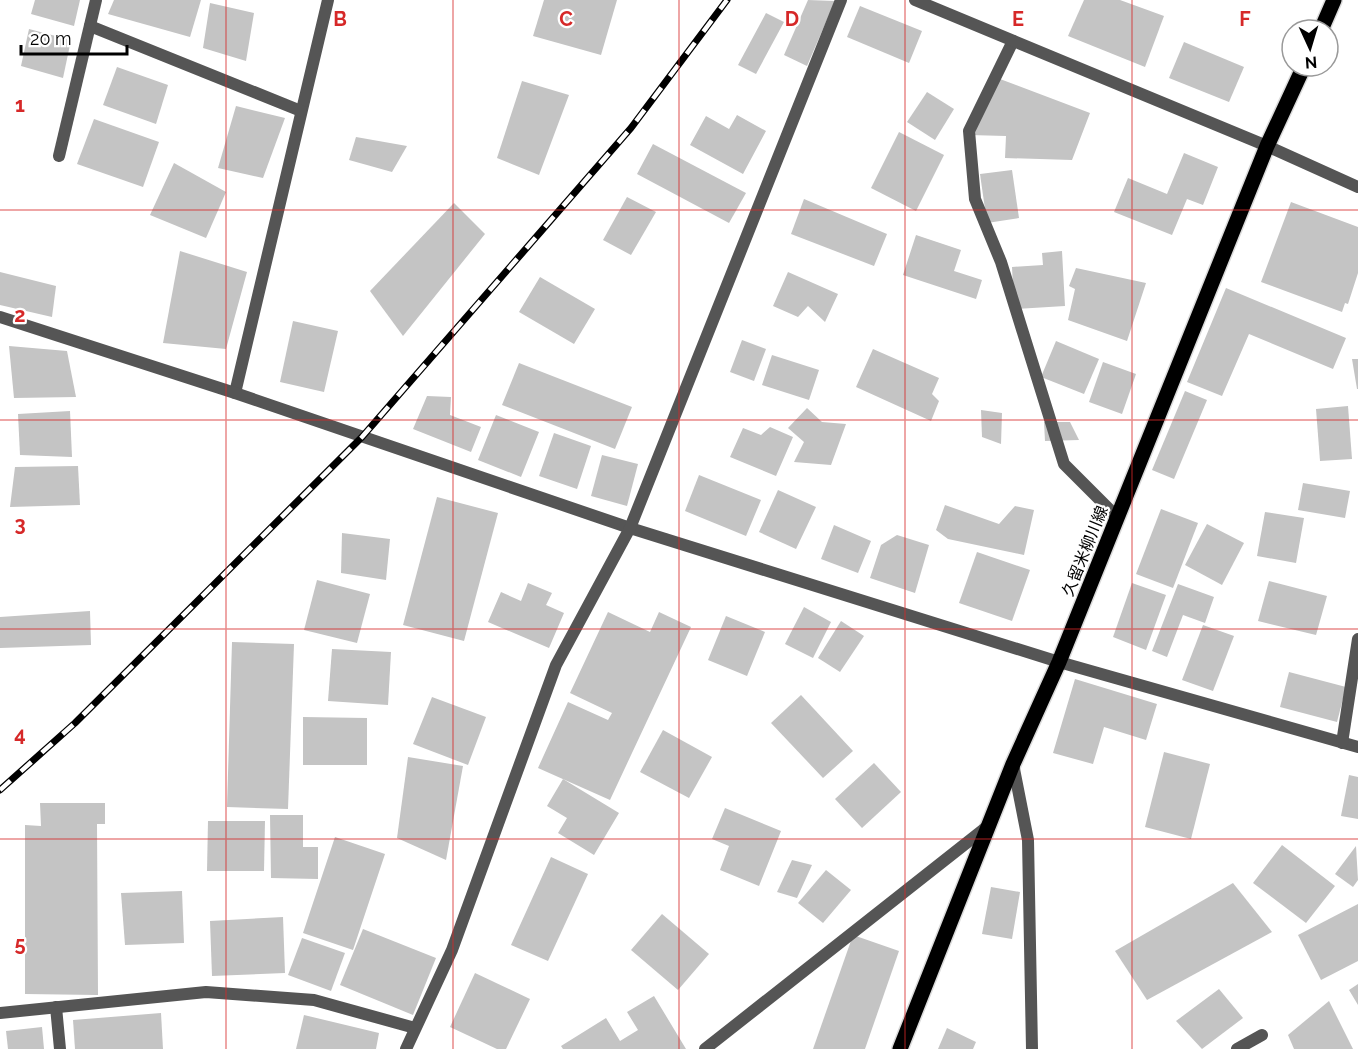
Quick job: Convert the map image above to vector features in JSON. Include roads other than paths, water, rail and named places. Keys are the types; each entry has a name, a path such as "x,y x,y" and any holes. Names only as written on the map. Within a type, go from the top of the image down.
{"main road":[{"path":"1327,18 1335,0"},
{"name":"久留米柳川線","path":"900,1049 1013,764 1059,662 1267,146 1298,78"}],"street":[{"path":"59,156 96,0"},
{"path":"235,393 328,0"},
{"path":"406,1049 452,950 556,665 630,528 841,0"},
{"path":"915,0 1267,146 1358,187"},
{"path":"90,26 301,111"},
{"path":"1013,40 969,131 975,199 1001,262 1064,464 1117,517"},
{"path":"0,317 235,393 630,528 1059,662 1358,747"},
{"path":"1342,743 1358,639"},
{"path":"1013,764 1028,840 1032,1049"},
{"path":"705,1049 761,1008 989,825"},
{"path":"0,1013 206,992 314,1000 416,1028"},
{"path":"56,1007 60,1049"},
{"path":"1237,1049 1262,1035"}],"railway":[{"path":"0,790 75,723 362,437 631,128 727,0"}]}
